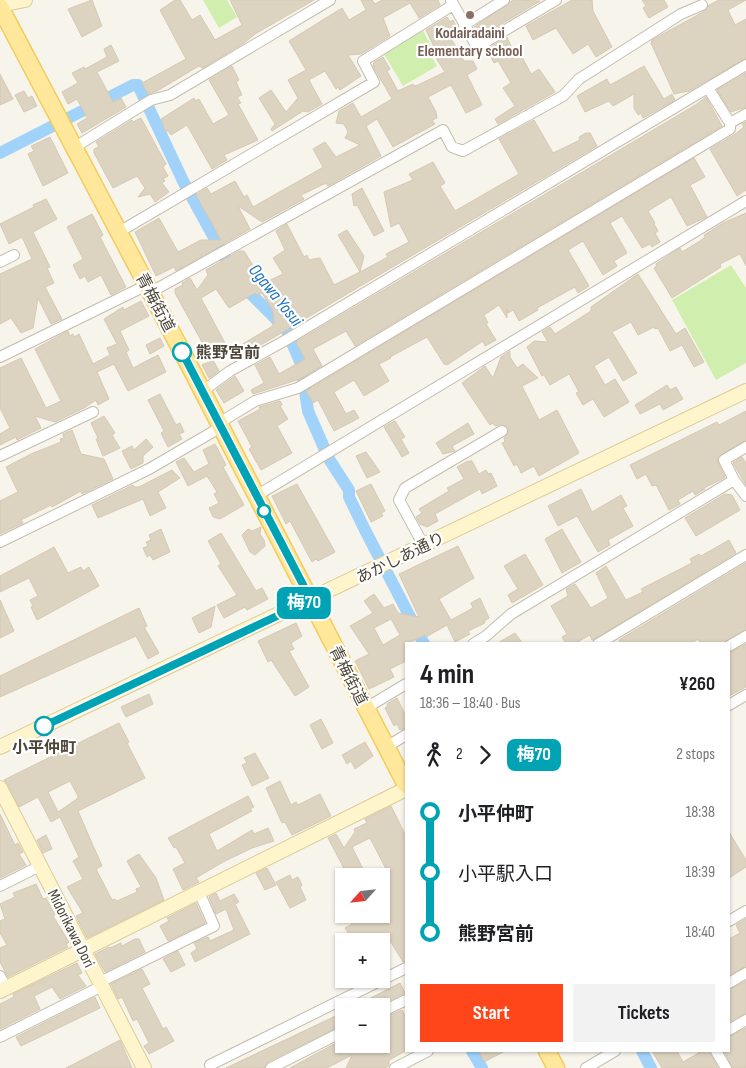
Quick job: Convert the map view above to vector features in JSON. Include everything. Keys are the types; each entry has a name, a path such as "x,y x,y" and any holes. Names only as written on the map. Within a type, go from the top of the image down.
{"main road":[{"name":"青梅街道","path":"0,6 203,391 405,785"},
{"path":"548,1052 556,1068"}],"street":[{"path":"0,6 25,0"},
{"path":"75,147 151,100 170,95 330,0"},
{"path":"464,24 504,0"},
{"path":"119,232 374,82 363,61 452,2 477,47 556,0"},
{"path":"0,357 217,256 443,130 452,147 463,152 562,96 579,79 681,14 702,5"},
{"path":"203,391 245,362 286,340 746,65"},
{"path":"0,542 149,469 255,401 302,386 730,128 730,123 708,88"},
{"path":"730,123 746,114"},
{"path":"256,496 746,200"},
{"path":"0,262 14,255"},
{"name":"あかしあ通り","path":"0,747 746,391"},
{"path":"0,456 93,412"},
{"path":"424,546 399,500 405,488 502,431"},
{"path":"746,448 724,460 734,480 746,496"},
{"path":"476,642 511,614 734,480"},
{"path":"601,642 746,555"},
{"path":"730,645 746,636"},
{"path":"366,708 405,685"},
{"path":"730,704 746,695"},
{"path":"386,747 405,736"},
{"name":"Midorikawa Dori","path":"0,788 144,1068"},
{"path":"2,985 83,949 405,788"},
{"path":"0,886 40,866"},
{"path":"0,1037 214,926 199,892"},
{"path":"730,920 746,911"},
{"path":"210,1065 405,968"},
{"path":"730,982 746,972"},
{"path":"390,1008 405,1000"},
{"path":"730,1029 746,1020"},
{"path":"271,1068 335,1036"},
{"path":"395,1068 426,1052"},
{"path":"586,1068 613,1052"},
{"path":"717,1052 726,1068"}],"green space":[{"path":"203,0 227,0 237,17 219,28"},
{"path":"423,30 431,46 427,49 437,66 403,86 384,54"},
{"path":"731,265 746,288 746,363 716,380 672,300"}],"building":[{"path":"92,0 102,26 82,37 68,9"},
{"path":"175,0 180,0 192,20 200,15 215,40 242,25 230,0 314,0 255,34 244,43 203,68 199,66 157,91 148,94 142,83 186,59 160,10"},
{"path":"361,0 372,0 375,4 382,0 438,0 440,5 419,18 410,3 383,18 390,36 361,54 348,55 361,76 340,90 338,87 336,89 325,71 309,80 322,104 308,112 303,111 272,131 271,129 275,124 259,98 271,90 286,112 298,98 288,80 306,70 289,41 342,8 349,20 366,10"},
{"path":"513,0 540,1 480,37 474,27"},
{"path":"572,0 592,0 593,11 612,47 596,57 588,44 573,54 556,28 533,40 526,26"},
{"path":"642,0 664,0 668,7 649,18 643,8 646,6"},
{"path":"719,0 746,0 728,10 735,25 746,19 746,58 689,91 674,94 651,43 652,40 705,11 709,5"},
{"path":"447,17 450,22 453,20 458,30 449,35 464,61 473,61 477,69 467,75 482,105 466,113 451,85 428,97 436,112 437,118 432,120 435,124 393,147 377,119 366,126 381,156 328,186 326,183 301,195 304,199 262,222 238,206 250,229 176,271 174,267 156,276 135,232 159,218 178,252 201,240 221,240 196,195 207,188 211,194 235,181 244,197 247,195 253,207 323,167 313,149 325,142 336,157 360,145 345,138 348,132 344,124 336,123 339,111 353,103 361,117 392,99 373,66 374,62 383,57 390,69 387,71 398,91 413,84 414,86 418,85 445,72 430,49 434,47 426,30"},
{"path":"507,37 515,56 520,53 531,74 539,69 555,92 498,124 495,119 515,106 503,88 511,83 498,61 494,63 488,52 492,46"},
{"path":"111,45 119,61 97,72 113,102 121,98 126,107 82,133 77,124 87,118 77,99 68,104 62,92 78,83 72,73 84,67 85,69 107,57 104,49"},
{"path":"232,66 239,80 236,82 242,95 237,97 241,103 238,104 258,140 224,155 227,160 212,169 187,125 171,135 168,131 165,131 161,119 194,98 195,101 199,99 213,124 229,115 209,80"},
{"path":"644,66 664,99 672,94 675,100 643,118 641,113 638,115 634,108 634,94 613,106 609,101 585,112 577,96 607,79 610,85"},
{"path":"746,73 746,107 731,112 717,90"},
{"path":"0,74 13,99 0,105"},
{"path":"24,91 28,98 32,96 37,106 24,112 15,95"},
{"path":"706,97 722,126 355,346 346,331 313,349 322,366 300,379 253,394 251,390 264,383 255,365 270,357 279,374 305,359 296,342"},
{"path":"141,118 166,164 163,167 168,176 163,179 165,181 162,183 169,192 155,202 150,194 138,197 145,188 137,176 113,188 94,153 94,149 99,147 96,142 132,120 133,122"},
{"path":"534,120 553,153 580,140 579,137 586,133 590,133 597,146 244,355 240,355 236,348 271,327 274,323 273,311 262,293 257,295 255,293 229,308 216,289 201,298 226,345 204,357 198,346 203,344 175,293 175,289 183,285 182,283 190,278 197,290 208,275 206,270 239,251 244,251 264,283 283,274 273,258 285,250 276,231 287,224 304,257 307,255 309,260 320,258 334,285 388,257 386,254 409,242 399,223 391,227 384,192 413,180 409,174 433,162 445,183 440,186 455,211 519,174 499,139"},
{"path":"746,122 746,190 737,196 710,149 734,135 744,127 742,124"},
{"path":"50,137 68,173 43,186 28,154 34,151 31,146"},
{"path":"694,158 705,177 690,185 707,217 687,226 671,197 648,211 655,223 658,231 655,233 660,242 652,247 650,244 642,248 622,216 610,223 627,253 614,261 617,266 603,275 583,241 568,250 589,286 578,293 575,287 537,308 538,310 519,321 513,310 508,313 507,309 507,318 499,305 484,315 488,323 486,324 496,340 485,346 483,341 447,365 444,364 427,337 390,357 379,364 389,381 364,396 354,380 334,392 346,414 354,410 359,418 334,431 318,400 313,403 306,391"},
{"path":"362,188 384,231 374,236 357,205 354,206 352,194"},
{"path":"46,199 57,219 33,232 50,267 47,268 54,283 45,287 62,319 51,324 38,298 33,328 21,333 11,318 0,324 0,274 32,259 22,237 9,244 0,224"},
{"path":"746,213 746,266 740,254 720,264 721,267 672,298 654,268 657,266 656,264 680,248 682,252 700,241 705,237 704,235 723,223"},
{"path":"92,214 103,235 100,237 126,287 111,295 101,275 88,282 85,276 80,279 73,265 83,259 67,227"},
{"path":"347,230 364,256 360,272 338,235"},
{"path":"638,274 676,334 685,328 704,362 694,367 682,345 670,351 658,328 655,329 654,327 638,335 631,322 612,332 637,373 623,381 609,357 594,366 605,385 615,379 629,402 604,417 593,399 583,405 576,393 579,392 569,374 550,385 544,375 542,376 527,347 534,341 548,342 542,332 550,327 555,334 591,311 591,307"},
{"path":"141,301 149,316 120,331 129,350 126,352 133,368 158,355 166,372 128,391 114,364 97,372 109,399 98,405 96,400 55,422 35,416 41,428 17,440 16,437 0,445 0,434 10,428 0,408 0,368 21,358 46,408 61,401 35,349 68,331 70,336 73,334 74,337 79,334 93,364 110,355 107,348 117,344 104,319 123,307 124,310"},
{"path":"160,338 164,346 150,354 146,345"},
{"path":"510,351 510,357 517,368 523,364 538,378 522,386 539,420 557,410 579,453 539,476 534,466 521,473 517,464 514,466 502,443 505,442 504,438 508,434 508,427 502,424 495,426 493,423 490,425 462,383 485,366 493,378 501,357"},
{"path":"213,360 219,371 209,378 202,365"},
{"path":"235,376 244,391 224,403 216,390"},
{"path":"667,385 670,390 676,387 683,399 663,410 660,404 640,414 635,405"},
{"path":"160,394 176,425 180,423 184,432 179,434 182,439 168,447 161,433 164,431 148,400"},
{"path":"280,401 282,405 280,406 288,419 277,426 292,453 261,470 249,449 252,447 238,421 260,409 259,407"},
{"path":"746,411 746,440 718,457 718,463 725,477 722,479 702,489 705,489 695,495 693,491 678,500 680,504 669,510 656,485 652,486 646,474 637,479 630,465 717,422 719,425"},
{"path":"104,416 115,433 112,435 120,448 103,456 91,423"},
{"path":"395,421 405,437 401,439 409,453 402,457 384,427"},
{"path":"468,423 474,434 452,446 455,451 443,454 436,443"},
{"path":"72,430 81,454 104,459 113,479 82,494 81,491 52,507 51,505 21,520 23,523 0,534 0,501 18,492 6,467 61,442 60,439 64,438 63,434"},
{"path":"146,439 153,447 143,456 143,463 131,469 122,451 132,446 134,450"},
{"path":"215,444 226,465 223,467 244,505 220,519 213,517 209,508 219,503 214,494 217,492 207,476 188,486 176,462 184,458 194,472 209,464 203,450"},
{"path":"366,452 380,472 367,478 356,456"},
{"path":"742,457 746,463 746,485 733,463"},
{"path":"472,461 479,474 486,470 488,474 491,473 497,486 482,494 480,489 435,514 438,521 427,527 420,524 416,517 422,513 419,509 449,491 447,488 464,479 457,467"},
{"path":"172,470 180,478 158,492 166,508 150,516 143,499 98,518 92,505 133,485 134,487 139,487"},
{"path":"297,484 335,552 318,561 316,559 312,562 290,521 286,524 272,496"},
{"path":"371,484 385,511 381,513 383,516 371,522 356,491"},
{"path":"581,489 592,512 621,495 627,506 623,508 633,526 608,540 610,545 598,552 577,516 558,526 548,506"},
{"path":"725,494 732,495 740,510 696,536 685,518"},
{"path":"261,527 260,534 265,546 255,555 250,552 242,535 248,529 252,531"},
{"path":"161,529 170,552 153,560 150,555 147,557 143,548 148,546 146,542 151,540 149,535"},
{"path":"562,529 581,562 562,573 545,539"},
{"path":"221,533 256,591 262,588 268,599 247,610 245,607 224,618 217,605 237,595 218,566 221,564 208,541"},
{"path":"729,540 736,553 594,639 592,640 590,635 578,642 565,642 562,637 567,634 551,606 568,596 566,589 575,584 591,608 608,598 596,573 606,566 626,600 643,592 641,589 692,563 690,559 699,554 701,556"},
{"path":"458,546 474,578 439,599 451,620 473,608 471,603 480,598 489,618 484,621 485,623 468,631 470,634 455,642 447,625 426,637 425,635 410,642 405,642 405,662 390,669 394,677 369,689 355,661 369,654 350,626 373,613 364,601 374,594 384,608 393,604 398,613 419,617 399,574","holes":["391,619 400,635 383,645 374,628"]},
{"path":"54,547 68,573 81,567 83,571 89,567 99,586 37,620 30,600 38,596 29,578 0,592 0,576"},
{"path":"525,554 543,585 512,603 508,595 518,589 504,566"},
{"path":"746,563 746,629 726,642 700,642 698,639 693,642 620,642 619,640"},
{"path":"0,600 14,631 0,638"},
{"path":"215,606 211,627 199,633 192,618"},
{"path":"139,608 147,626 144,627 159,653 148,659 136,636 0,697 0,676"},
{"path":"296,623 302,636 291,643 294,649 289,651 309,687 295,696 271,660 268,662 258,641"},
{"path":"515,633 522,642 499,642"},
{"path":"746,644 746,687 730,695 730,652"},
{"path":"149,694 153,704 126,717 121,707"},
{"path":"397,698 405,714 405,728 400,730 397,724 394,726 385,708 388,706 387,704"},
{"path":"321,719 333,743 322,749 310,725"},
{"path":"119,723 145,778 78,811 102,866 96,869 112,900 115,899 117,901 137,892 136,889 141,887 127,861 139,854 156,878 164,900 87,938 76,916 83,913 67,887 83,879 73,861 79,857 60,817 51,822 38,797 19,807 4,780","holes":["70,781 78,796 77,799 58,812 48,792"]},
{"path":"365,742 373,756 355,769 351,761 347,764 342,755"},
{"path":"255,753 269,778 252,786 242,765 247,763 244,758"},
{"path":"280,781 291,805 296,802 298,805 320,794 331,816 292,835 285,822 282,823 266,788"},
{"path":"248,796 254,807 250,809 252,811 209,834 217,851 252,830 254,834 268,828 274,841 252,848 223,862 196,878 199,882 183,890 173,869 185,863 176,847 174,848 168,838"},
{"path":"391,806 405,834 405,961 403,962 390,941 390,933 348,933 345,928 351,923 390,923 390,868 385,868 370,838 352,847 362,868 344,868 328,838 336,834 344,848 355,832 354,829 367,823 365,819"},
{"path":"0,814 15,845 18,843 23,852 19,854 26,865 0,878"},
{"path":"730,834 746,860 746,867 730,877"},
{"path":"46,835 52,849 43,853 37,840"},
{"path":"267,868 276,885 265,890 256,873"},
{"path":"290,875 292,880 298,877 306,900 290,908 276,882"},
{"path":"36,884 43,899 46,898 55,915 53,916 69,942 66,944 68,947 8,977 0,962 0,948 7,945 0,933 0,921 5,919 0,904 15,897 13,893"},
{"path":"216,893 220,901 234,894 239,902 235,904 250,934 195,962 191,953 197,949 194,943 208,937 210,941 234,930 226,909 216,914 209,897"},
{"path":"196,903 205,923 168,941 160,926 169,921 167,918"},
{"path":"746,919 746,966 730,974 730,938 740,933 736,925"},
{"path":"135,939 139,939 145,952 105,972 95,954 121,943 122,946"},
{"path":"178,951 185,965 171,972 163,959"},
{"path":"77,963 82,973 78,975 86,986 60,999 52,987 34,996 40,1009 0,1029 0,1004 14,997 13,994"},
{"path":"142,969 150,984 142,988 163,1029 166,1027 174,1041 149,1054 144,1046 149,1043 137,1019 133,1021 122,997 118,999 111,984"},
{"path":"746,981 746,1013 730,1021 730,989"},
{"path":"400,983 405,993 390,1000 390,998 371,998"},
{"path":"95,997 100,1008 21,1046 16,1037"},
{"path":"402,1010 405,1016 405,1052 389,1060 389,1066 384,1068 346,1068 352,1055 327,1068 290,1068 334,1044 335,1053 390,1053 390,1015"},
{"path":"335,1016 335,1028 268,1062 264,1068 226,1068"},
{"path":"746,1028 746,1068 733,1068 725,1052 730,1052 730,1036"},
{"path":"120,1040 132,1068 66,1068 101,1050"},
{"path":"479,1052 503,1052 484,1062"},
{"path":"653,1052 678,1052 683,1062 700,1052 710,1052 718,1068 662,1068"}],"waterway":[{"name":"Ogawa Yosui","path":"0,153 133,85 138,85 183,181 228,263 251,294 286,329 301,364 308,411 329,459 349,490 349,497 365,530 423,642"},
{"path":"473,1052 482,1068"},
{"name":"Ogawa Yosui","path":"643,1052 651,1068"}],"bus line":[{"name":"梅70","path":"44,726 311,600 182,352"}],"place":[{"name":"Kodairadaini Elementary school","path":"470,15"},
{"name":"熊野宮前","path":"182,352"},
{"name":"小平仲町","path":"44,726"}]}
